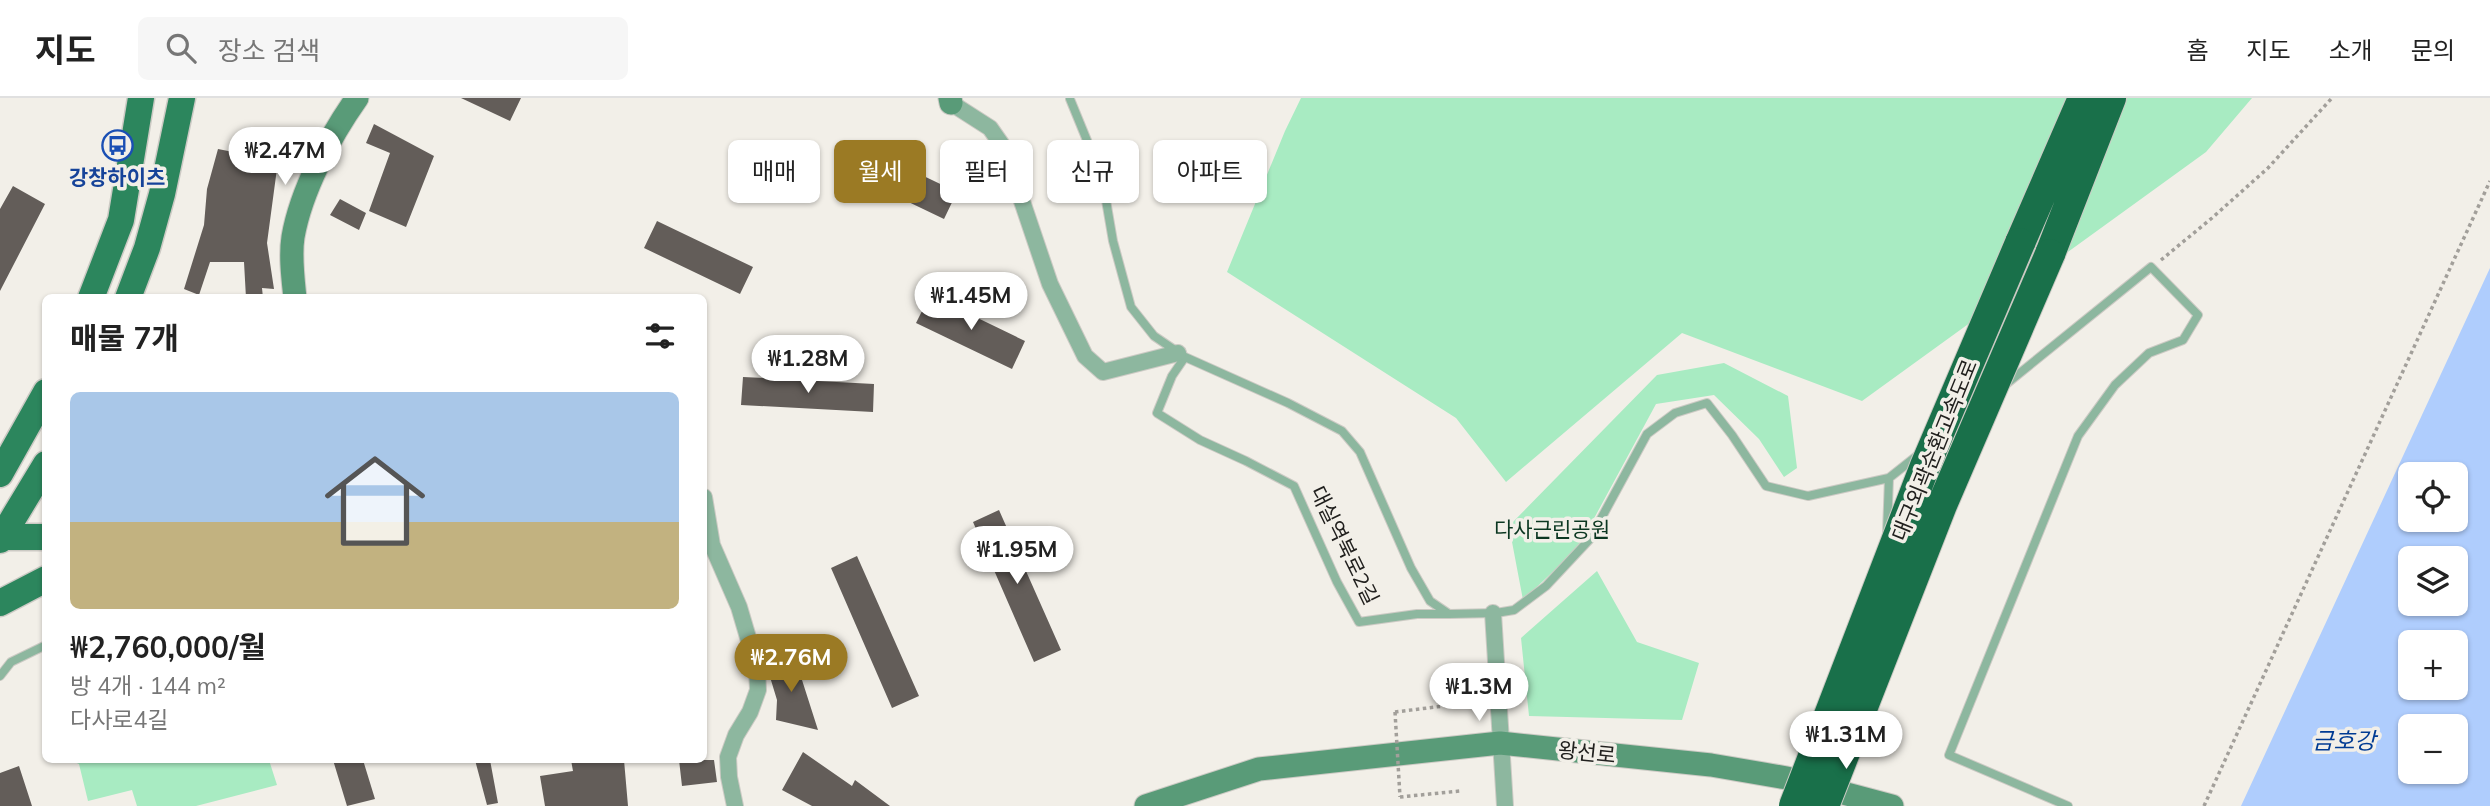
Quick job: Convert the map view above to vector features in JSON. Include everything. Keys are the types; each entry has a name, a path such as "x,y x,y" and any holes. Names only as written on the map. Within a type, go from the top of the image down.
{"highway":[{"name":"대구외곽순환고속도로","path":"1794,806 1925,466 2083,98"},
{"name":"대구외곽순환고속도로","path":"1821,788 2050,254 2111,98"}],"main road":[{"path":"93,294 121,220 141,98"},
{"path":"129,294 162,194 182,98"},
{"path":"295,294 293,238 305,197 336,127 357,98"},
{"path":"0,474 42,399"},
{"path":"1,537 42,470"},
{"path":"1,537 42,537"},
{"path":"0,603 42,581"},
{"name":"왕선로","path":"1146,806 1259,769 1500,743 1711,765 1787,778 1892,806"}],"street":[{"path":"950,100 990,128 1004,148 1050,284 1085,356 1103,372 1182,355"},
{"path":"707,515 712,545 739,607 757,668 758,690 728,757 735,806"},
{"path":"1493,613 1505,806"}],"lane":[{"path":"1070,99 1101,177 1112,241 1131,307 1154,336 1182,355 1288,403 1342,431 1360,452 1411,568 1430,601 1449,614"},
{"path":"1974,410 2151,267 2198,315 2183,340 2149,353 2115,385 2078,436 1950,755 2068,806"},
{"name":"대실역북로2길","path":"1182,355 1157,413 1199,440 1294,486 1325,557 1359,622 1417,614 1493,613 1514,610 1546,586 1590,539 1647,434 1675,413 1707,403 1766,486 1808,496 1889,478"},
{"path":"1882,607 1889,478 1953,427"},
{"path":"0,676 10,663 42,647"},
{"path":"1853,705 1870,674 1875,647"}],"path":[{"path":"2151,267 2213,218 2268,168 2332,98"},
{"path":"2204,806 2490,181"},
{"path":"1452,705 1395,712 1400,797 1460,791"}],"green space":[{"path":"1301,98 2252,98 2206,152 1862,401 1682,333 1506,482 1456,418 1227,272 1255,203 1267,203 1267,175"},
{"name":"다사근린공원","path":"1724,363 1788,396 1797,468 1784,477 1759,439 1714,395 1656,404 1578,548 1523,600 1509,526 1657,375"},
{"path":"1597,571 1637,642 1699,663 1682,720 1529,716 1521,638"},
{"path":"77,763 270,763 277,785 196,806 137,806 132,790 88,801"}],"water":[{"name":"금호강","path":"2490,268 2490,806 2241,806 2398,467 2398,532 2468,532 2468,462 2400,462"}],"building":[{"path":"461,98 521,98 510,121"},
{"path":"374,124 434,156 406,227 369,211 390,153 366,143"},
{"path":"218,149 278,161 267,243 274,289 262,288 263,294 246,294 244,262 210,262 199,294 184,289 204,225 207,189"},
{"path":"926,177 940,184 940,203 952,203 944,219 911,203 926,203"},
{"path":"13,186 45,204 0,291 0,209"},
{"path":"340,199 366,213 359,230 330,215"},
{"path":"657,221 753,267 740,294 644,248"},
{"path":"930,295 1025,341 1012,369 916,323"},
{"path":"743,377 874,384 873,412 741,405"},
{"path":"999,510 1061,650 1034,662 973,522"},
{"path":"857,556 919,696 892,708 831,568"},
{"path":"794,655 818,730 776,720 777,700 767,667"},
{"path":"803,752 852,786 855,780 890,806 812,806 782,790"},
{"path":"707,760 714,760 717,782 682,786 679,763 707,763"},
{"path":"334,763 364,763 375,799 347,806"},
{"path":"476,763 491,763 498,803 487,805"},
{"path":"572,763 624,763 628,806 545,806 540,776 573,771"},
{"path":"19,766 32,806 0,806 0,773"}],"place":[{"name":"강창하이츠","path":"117,145"}]}
